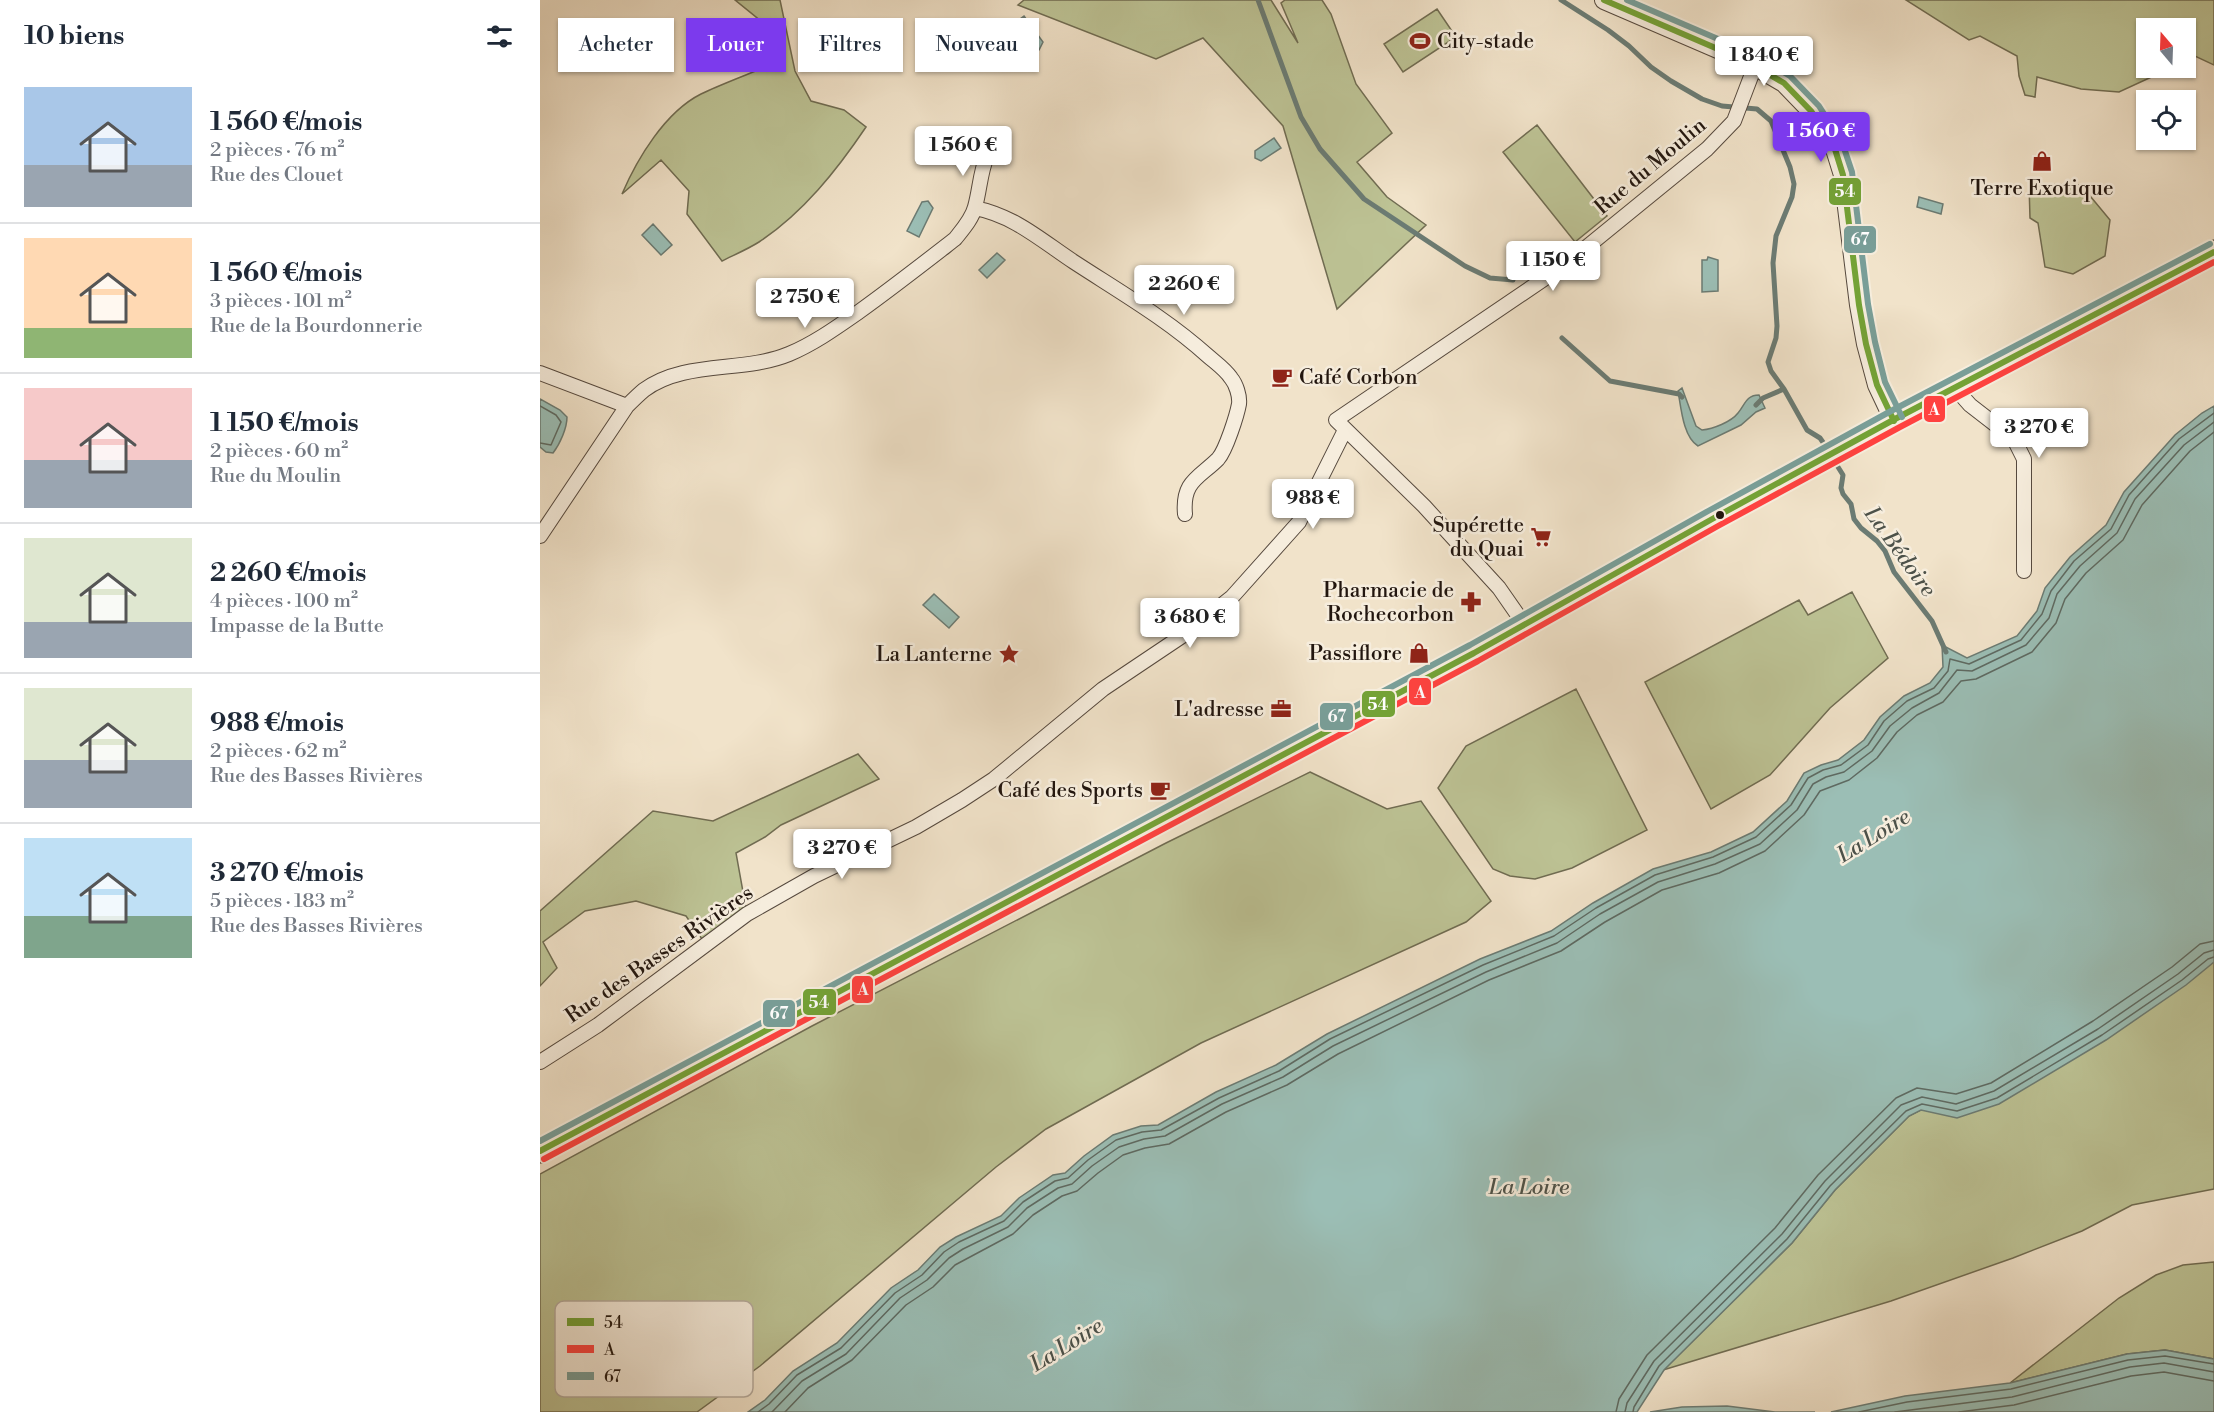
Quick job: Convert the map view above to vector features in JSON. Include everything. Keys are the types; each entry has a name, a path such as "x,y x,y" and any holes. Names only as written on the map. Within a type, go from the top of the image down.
{"main road":[{"path":"540,1151 1128,839 1504,636 1955,387 2214,252"}],"street":[{"path":"1604,0 1755,66 1784,83 1811,111 1834,146 1843,175 1866,344 1876,385 1894,421"},
{"name":"Rue du Moulin","path":"1341,425 1418,362 1566,264 1707,149 1734,121 1755,66"},
{"path":"540,536 627,406 645,390 665,379 711,368 767,361 807,346 870,303 955,239 969,222 975,208 980,174 987,156"},
{"path":"975,208 990,211 1020,224 1073,261 1133,298 1191,341 1230,376 1237,391 1239,404 1223,452 1189,486 1185,514"},
{"path":"540,373 627,406"},
{"path":"1955,387 1970,405 2010,436 2024,459 2024,570"},
{"path":"1341,425 1424,506 1499,588 1524,624"},
{"name":"Rue des Basses Rivières","path":"540,1062 598,1025 747,914 814,876 916,827 978,789 1028,752 1103,689 1188,632 1232,597 1299,522 1341,425"}],"green space":[{"path":"735,0 780,0 784,18 757,18"},
{"path":"1024,0 1271,0 1298,43 1281,3 1285,0 1322,0 1331,14 1356,84 1392,133 1357,162 1387,197 1426,225 1337,309 1283,126 1203,38 1156,59 1018,5"},
{"path":"1906,0 2214,0 2214,65 2196,56 2196,18 2136,18 2136,78 2149,78 2119,92 2081,89 2037,77 2035,97 2025,95 2019,76 2017,56 1980,36 1969,40"},
{"name":"City-stade","path":"1437,9 1456,37 1403,72 1384,44"},
{"path":"786,28 795,71 811,101 844,110 866,127 831,175 790,218 759,242 722,261 687,214 689,191 661,160 622,194 644,152 664,124 688,102 752,72 786,72"},
{"path":"1537,125 1607,216 1575,242 1503,152"},
{"path":"2029,184 2081,185 2110,220 2105,256 2073,274 2045,267 2038,223 2030,218"},
{"path":"1852,592 1888,658 1830,708 1770,775 1711,809 1645,682 1799,600 1808,615"},
{"path":"1576,689 1647,830 1572,868 1535,879 1510,876 1493,869 1438,788 1466,746"},
{"path":"858,754 879,779 781,825 736,853 747,914 706,945 686,916 636,901 585,911 543,942 557,968 540,986 540,911 653,811 713,821"},
{"path":"1310,772 1387,809 1421,801 1491,901 1466,922 1201,1043 1046,1129 996,1167 753,1371 753,1301 555,1301 555,1397 718,1397 697,1412 540,1412 540,1174 812,1026 1166,843"},
{"path":"2214,833 2214,1189 2132,1205 2082,1231 1891,1301 1663,1370 1792,1243 1835,1190 1909,1116 1921,1110"},
{"path":"2214,1262 2214,1359 2165,1350 2127,1354 2010,1383 2119,1298 2156,1275 2183,1265"}],"water":[{"path":"1039,37 1043,42 1039,50"},
{"path":"1274,138 1281,148 1261,161 1255,158 1255,151"},
{"path":"1919,197 1943,204 1941,214 1917,207"},
{"path":"928,201 933,208 919,237 907,231 922,202"},
{"path":"653,224 672,245 661,255 642,235"},
{"path":"997,253 1005,260 987,278 979,270"},
{"path":"1708,257 1718,260 1718,291 1702,292 1702,260 1707,260"},
{"path":"1682,388 1696,426 1702,430 1716,427 1731,419 1748,399 1755,395 1759,395 1765,408 1756,412 1741,425 1698,446 1686,429 1678,391"},
{"path":"540,399 560,410 567,417 563,436 553,453 546,452 540,447"},
{"name":"La Loire","path":"2214,406 2214,962 2186,985 2106,1040 1999,1104 1957,1118 1921,1110 1909,1116 1835,1190 1792,1243 1664,1370 1637,1412 748,1412 765,1400 793,1371 837,1343 891,1288 918,1270 940,1247 1001,1216 1019,1198 1053,1175 1065,1173 1113,1135 1141,1126 1158,1125 1216,1092 1276,1065 1327,1034 1480,959 1551,931 1593,903 1653,869 1711,852 1753,832 1787,801 1804,773 1838,760 1864,740 1880,717 1904,696 1930,683 1943,667 1942,645 1967,658 2017,636 2037,611 2045,588 2070,557 2106,525 2124,492 2175,435"},
{"path":"934,594 959,617 949,628 923,605"},
{"path":"2165,1350 2214,1359 2214,1412 1831,1412 1905,1396 2010,1383 2127,1354"},
{"path":"1727,1406 1775,1412 1650,1412 1682,1407"}],"waterway":[{"path":"1258,0 1301,117 1320,149 1364,199 1465,266 1490,278 1513,280"},
{"name":"La Bédoire","path":"1561,0 1608,30 1651,67 1702,99 1722,106 1757,109 1771,121 1790,167 1794,184 1792,197 1776,236 1773,263 1777,326 1776,338 1768,362 1771,371 1807,430 1820,438 1829,451"},
{"path":"1562,338 1610,381 1679,394 1682,397"},
{"path":"1756,405 1763,398 1784,389"},
{"name":"La Bédoire","path":"1833,459 1843,475 1841,488 1851,504 1854,519 1885,551 1894,572 1932,621 1946,652"}],"transit line":[{"name":"54","path":"1604,0 1748,62 1784,83 1811,111 1834,146 1843,175 1866,344 1877,385 1894,421"},
{"name":"67","path":"1627,0 1753,54 1790,76 1819,106 1842,142 1852,172 1868,304 1875,342 1885,382 1902,417"},
{"name":"67","path":"540,1141 1470,645 1891,411 2210,244"},
{"name":"54","path":"540,1151 1474,653 1895,419 2214,252"},
{"name":"A","path":"544,1159 1478,661 1900,427 2214,262"}],"place":[{"name":"City-stade","path":"1420,41"},
{"name":"Terre Exotique","path":"2042,161"},
{"name":"Café Corbon","path":"1282,377"},
{"name":"Supérette du Quai","path":"1541,537"},
{"name":"Pharmacie de Rochecorbon","path":"1471,602"},
{"name":"Passiflore","path":"1419,653"},
{"name":"La Lanterne","path":"1009,654"},
{"name":"L'adresse","path":"1281,709"},
{"name":"Café des Sports","path":"1160,790"}]}
